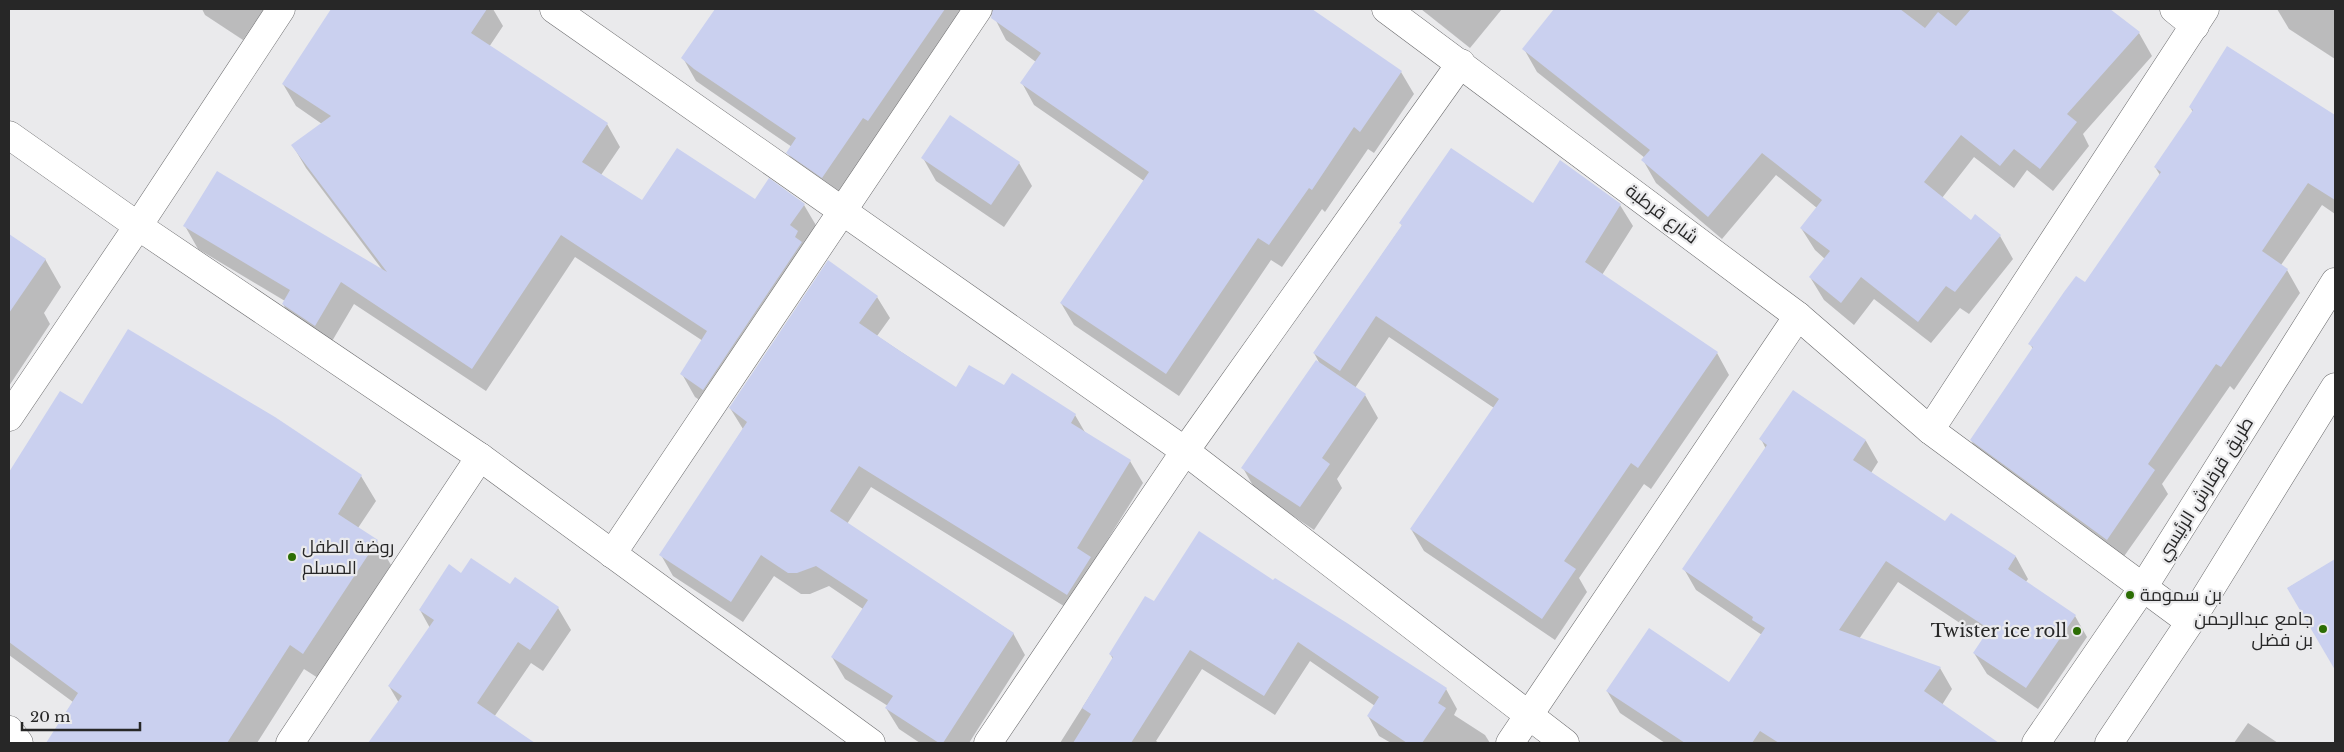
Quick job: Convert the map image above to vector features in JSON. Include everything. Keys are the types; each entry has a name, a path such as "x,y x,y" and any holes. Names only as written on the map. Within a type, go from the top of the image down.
{"street":[{"path":"9,417 138,226 280,9"},
{"path":"554,9 1184,451 1565,743"},
{"path":"612,554 978,9"},
{"name":"شارع قرطبة","path":"1386,9 1461,63 1798,316 1930,430 2144,586 2190,622"},
{"path":"1930,430 2191,14"},
{"path":"988,743 1184,451 1461,63"},
{"path":"9,135 138,226 480,457 871,743"},
{"name":"طريق قرقارش الرئيسي","path":"2036,743 2144,586 2335,282"},
{"path":"1510,743 1798,316"},
{"path":"2109,743 2190,622 2335,388"},
{"path":"290,743 480,457"},
{"path":"9,730 19,743"}],"building":[{"path":"331,9 487,9 471,33 608,123 582,162 642,200 677,148 755,199 769,178 805,204 790,225 798,231 795,237 802,242 703,390 680,374 707,331 561,235 472,369 341,282 315,326 282,304 290,290 183,226 217,171 387,272 291,145 331,116 282,84"},
{"path":"715,9 945,9 868,121 863,118 822,178 786,153 796,138 694,69 681,58"},
{"path":"993,9 1312,9 1402,71 1360,132 1354,127 1312,190 1309,188 1269,245 1258,238 1166,374 1060,303 1149,172 1020,83 1041,53 991,18"},
{"path":"1554,9 1900,9 1925,28 1938,12 1956,26 1971,9 2110,9 2140,32 2067,114 2077,122 2040,169 2014,149 2000,166 1961,135 1924,182 1971,220 1975,214 2001,235 1955,292 1946,286 1918,322 1861,277 1841,303 1809,277 1830,251 1800,228 1822,200 1762,153 1708,217 1641,160 1650,150 1522,49"},
{"path":"2227,46 2335,115 2335,200 2308,183 2262,251 2288,269 2221,367 2216,364 2148,464 2155,470 2107,540 1970,440 2033,347 2028,344 2064,292 2076,276 2085,282 2161,172 2154,167 2193,110 2189,107"},
{"path":"950,115 1020,162 991,205 921,158"},
{"path":"1451,148 1533,203 1560,160 1621,204 1585,262 1718,352 1638,468 1631,463 1564,561 1576,569 1542,619 1410,529 1499,399 1376,316 1340,371 1313,353 1402,225 1399,223"},
{"path":"9,234 46,259 9,313"},
{"path":"828,260 878,296 859,323 900,351 956,387 969,365 1004,385 1012,373 1076,414 1071,423 1131,460 1077,548 1091,557 1067,595 859,466 830,511 1014,633 943,743 939,743 885,708 893,696 831,657 868,600 816,566 797,573 788,573 761,555 731,602 659,555 747,422 729,408"},
{"path":"128,329 275,417 362,475 338,514 378,540 303,654 290,645 227,743 46,743 78,693 9,642 9,472 60,391 82,404"},
{"path":"1316,360 1366,394 1322,458 1330,464 1300,507 1241,468"},
{"path":"1793,390 1866,440 1853,460 1945,521 1951,513 2016,556 2008,569 2076,615 2026,688 1973,653 1989,629 1886,561 1839,630 1941,667 1924,691 1999,743 1779,743 1760,731 1752,743 1685,743 1606,691 1649,628 1729,682 1765,628 1752,620 1753,617 1682,569 1767,445 1759,439"},
{"path":"1199,531 1273,580 1275,578 1447,688 1438,703 1446,708 1422,743 1407,743 1367,716 1379,697 1298,642 1264,696 1190,650 1131,743 1073,743 1091,714 1082,708 1113,657 1109,654 1145,596 1154,601"},
{"path":"471,558 510,584 515,577 559,607 530,650 518,642 477,703 535,743 368,743 402,696 388,686 434,620 419,610 449,564 461,573"},
{"name":"جامع عبدالرحمن بن فضل","path":"2335,559 2335,670 2287,588"}],"place":[{"name":"روضة الطفل المسلم","path":"292,557"},
{"name":"بن سمومة","path":"2130,595"},
{"name":"جامع عبدالرحمن بن فضل","path":"2323,629"},
{"name":"Twister ice roll","path":"2077,631"}]}
